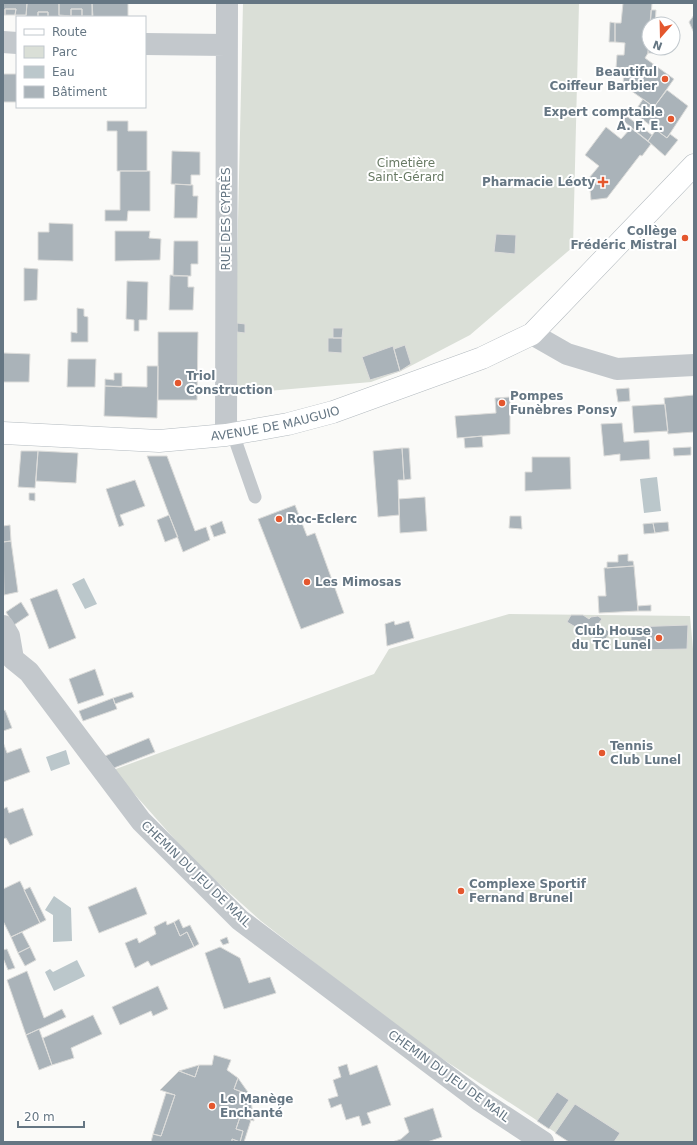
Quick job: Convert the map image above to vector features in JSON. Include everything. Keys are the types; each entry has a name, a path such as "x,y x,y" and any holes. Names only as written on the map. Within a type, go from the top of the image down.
{"main road":[{"path":"532,334 694,166"},
{"name":"AVENUE DE MAUGUIO","path":"3,433 159,441 229,435 288,424 350,407 482,358 532,334"}],"street":[{"name":"RUE DES CYPRÈS","path":"227,3 226,138 229,435"},
{"path":"3,42 16,43"},
{"path":"146,44 226,45"},
{"path":"532,334 567,354 617,370 694,365"},
{"name":"CHEMIN DU JEU DE MAIL","path":"3,626 9,636 8,660 29,672 141,821 240,920 478,1100 543,1142"}],"lane":[{"path":"229,435 255,496"}],"green space":[{"name":"Cimetière Saint-Gérard","path":"243,3 579,3 573,247 470,335 401,371 371,382 234,394"},
{"name":"Complexe Sportif Fernand Brunel","path":"509,614 690,616 694,660 694,1142 570,1142 415,1041 261,921 194,861 113,770 374,674 389,649"}],"water":[{"path":"657,477 661,511 644,513 640,479"},
{"path":"84,578 97,604 85,609 72,584"},
{"path":"66,750 70,764 51,771 46,757"},
{"path":"54,896 71,908 72,941 53,942 53,915 45,910"},
{"path":"77,960 85,976 54,991 45,972 50,969 53,972"}],"building":[{"path":"3,3 27,3 26,15 15,15 16,9 5,9 5,15 3,15"},
{"path":"27,3 59,3 59,16 48,16 48,12 38,12 38,16 26,16"},
{"path":"59,3 92,3 92,16 82,16 82,9 71,9 71,16 59,15"},
{"path":"92,3 128,3 128,16 93,16"},
{"path":"623,3 652,3 651,16 641,16 641,56 646,56 645,58 674,79 654,107 623,85 624,68 616,68 617,55 624,55 625,43 615,42 615,23 621,23"},
{"path":"5,9 16,9 15,15 5,15"},
{"path":"71,9 82,9 82,16 71,16"},
{"path":"651,10 656,10 656,16 651,16"},
{"path":"38,12 48,12 48,16 38,16"},
{"path":"694,15 694,33 689,22"},
{"path":"610,22 615,23 615,42 609,42"},
{"path":"3,74 16,74 16,102 3,102"},
{"path":"667,90 688,106 667,138 634,113 643,99 654,107"},
{"path":"621,112 652,135 648,141 621,119"},
{"path":"107,121 128,121 128,131 147,131 147,171 117,171 117,131 107,131"},
{"path":"606,127 621,139 631,128 651,144 642,156 640,155 607,198 591,200 589,178 599,166 585,155"},
{"path":"656,130 667,138 670,134 678,140 665,156 648,141"},
{"path":"172,151 200,152 200,175 191,175 191,185 171,184"},
{"path":"120,171 150,171 150,211 128,211 127,221 105,221 105,210 120,210"},
{"path":"175,184 193,185 193,196 198,196 197,218 174,218"},
{"path":"49,223 73,224 73,261 38,260 38,232 49,232"},
{"path":"115,231 150,231 149,238 161,239 160,260 115,261"},
{"path":"496,234 516,235 515,254 494,252"},
{"path":"174,241 198,241 198,264 191,264 191,276 173,276"},
{"path":"24,268 38,269 37,300 24,301"},
{"path":"170,275 188,276 188,287 194,287 193,310 169,310"},
{"path":"127,281 148,282 147,320 139,320 139,331 134,331 134,320 126,319"},
{"path":"77,308 84,309 84,316 88,317 88,342 71,342 71,332 77,333"},
{"path":"237,323 245,324 245,333 237,332"},
{"path":"333,328 343,328 342,338 333,338"},
{"name":"Triol Construction","path":"158,332 198,332 197,400 158,400"},
{"path":"328,338 342,338 342,353 328,352"},
{"path":"405,345 411,364 400,371 394,349"},
{"path":"393,346 400,371 370,380 362,357"},
{"path":"3,353 30,354 29,382 3,382"},
{"path":"68,359 96,359 95,387 67,387"},
{"path":"147,366 158,366 157,418 104,416 105,386 147,387"},
{"path":"114,373 122,373 122,387 105,386 105,379 114,380"},
{"path":"629,388 630,401 618,402 616,389"},
{"path":"694,395 694,432 668,434 664,398"},
{"path":"510,397 510,434 457,438 455,416 496,413 495,398"},
{"path":"665,404 668,431 634,433 632,406"},
{"path":"622,423 624,442 649,440 650,459 620,461 620,454 604,456 601,424"},
{"path":"482,436 483,447 465,448 464,438"},
{"path":"691,447 691,455 674,456 673,448"},
{"path":"402,448 404,480 398,480 399,515 378,517 373,451"},
{"path":"402,448 409,448 411,479 404,480"},
{"path":"21,451 38,451 35,488 18,487"},
{"path":"38,451 78,453 76,483 36,481"},
{"path":"147,456 167,456 195,531 206,527 210,540 183,552"},
{"path":"532,457 570,457 571,489 525,491 525,472 532,472"},
{"path":"135,480 145,506 120,515 124,525 119,527 106,489"},
{"path":"29,493 35,493 35,501 29,500"},
{"path":"425,497 427,531 400,533 399,499"},
{"name":"Les Mimosas","path":"295,505 307,536 315,533 344,613 301,629 258,519"},
{"path":"169,515 178,537 165,542 157,520"},
{"path":"510,516 521,516 522,529 509,528"},
{"path":"222,521 226,533 214,537 210,526"},
{"path":"668,522 669,531 655,533 653,523"},
{"path":"653,523 655,533 644,534 643,524"},
{"path":"10,525 11,541 3,542 3,526"},
{"path":"11,541 18,592 4,595 3,542"},
{"path":"628,554 628,561 633,561 634,566 607,568 607,562 618,562 618,555"},
{"path":"634,566 638,611 599,613 598,596 606,596 604,568"},
{"path":"57,589 76,638 49,649 30,599"},
{"path":"21,602 29,615 14,625 6,612"},
{"path":"651,605 651,611 638,611 638,606"},
{"path":"571,615 583,615 589,619 591,617 598,616 602,619 598,624 610,632 603,643 567,622"},
{"path":"394,621 395,625 409,621 414,638 387,646 385,624"},
{"name":"Club House du TC Lunel","path":"688,625 687,649 631,650 631,627"},
{"path":"95,669 104,695 78,704 69,679"},
{"path":"132,692 134,697 115,704 113,698"},
{"path":"113,698 117,709 83,721 79,711"},
{"path":"5,710 12,728 3,731 3,711"},
{"path":"149,738 155,752 114,768 105,756"},
{"path":"3,742 7,753 21,748 30,772 3,782"},
{"path":"7,807 9,813 23,808 33,835 10,845 6,838 3,839 3,809"},
{"path":"20,881 40,923 11,937 3,921 3,889"},
{"path":"30,887 46,920 40,923 24,890"},
{"path":"136,887 147,914 99,933 88,907"},
{"path":"179,919 183,928 190,925 199,944 194,947 187,932 180,936 174,922"},
{"path":"166,921 167,925 174,922 180,936 187,932 194,947 151,966 148,961 135,968 125,943 137,938 139,943 156,934 154,927"},
{"path":"22,932 30,947 18,953 11,937"},
{"path":"227,937 229,943 223,945 220,940"},
{"path":"30,947 36,960 25,966 18,953"},
{"path":"220,947 240,958 249,983 270,977 276,993 224,1009 205,953"},
{"path":"7,949 15,968 8,970 3,958 3,950"},
{"path":"27,971 44,1018 62,1009 66,1017 26,1035 7,980"},
{"path":"158,986 168,1009 153,1016 151,1011 120,1025 112,1007"},
{"path":"93,1015 102,1034 71,1048 74,1058 52,1065 43,1038"},
{"path":"39,1029 52,1065 39,1070 26,1035"},
{"name":"Le Manège Enchanté","path":"214,1055 231,1060 227,1070 238,1078 234,1089 250,1095 254,1121 240,1117 236,1129 243,1131 240,1142 232,1139 232,1142 151,1142 153,1134 161,1136 175,1095 160,1090 179,1071 195,1077 199,1065 212,1065"},
{"path":"347,1064 350,1075 377,1065 391,1105 367,1113 371,1123 362,1126 359,1116 346,1120 341,1104 331,1108 328,1099 338,1096 333,1080 341,1077 338,1067"},
{"path":"199,1065 195,1077 179,1071"},
{"path":"238,1078 250,1095 234,1089"},
{"path":"557,1092 569,1100 549,1129 537,1121"},
{"path":"166,1093 175,1095 161,1136 153,1134"},
{"path":"575,1104 620,1133 614,1142 569,1142 555,1133"},
{"path":"433,1108 442,1137 427,1142 392,1142 401,1139 409,1132 404,1118"},
{"path":"240,1117 251,1120 244,1142 240,1142 243,1131 236,1129"},
{"path":"232,1139 240,1142 232,1142"}],"place":[{"name":"Beautiful Coiffeur Barbier","path":"665,79"},
{"name":"Expert comptable A. F. E.","path":"671,119"},
{"name":"Pharmacie Léoty","path":"603,182"},
{"name":"Collège Frédéric Mistral","path":"685,238"},
{"name":"Triol Construction","path":"178,383"},
{"name":"Pompes Funèbres Ponsy","path":"502,403"},
{"name":"Roc-Eclerc","path":"279,519"},
{"name":"Les Mimosas","path":"307,582"},
{"name":"Club House du TC Lunel","path":"659,638"},
{"name":"Tennis Club Lunel","path":"602,753"},
{"name":"Complexe Sportif Fernand Brunel","path":"461,891"},
{"name":"Le Manège Enchanté","path":"212,1106"}]}
